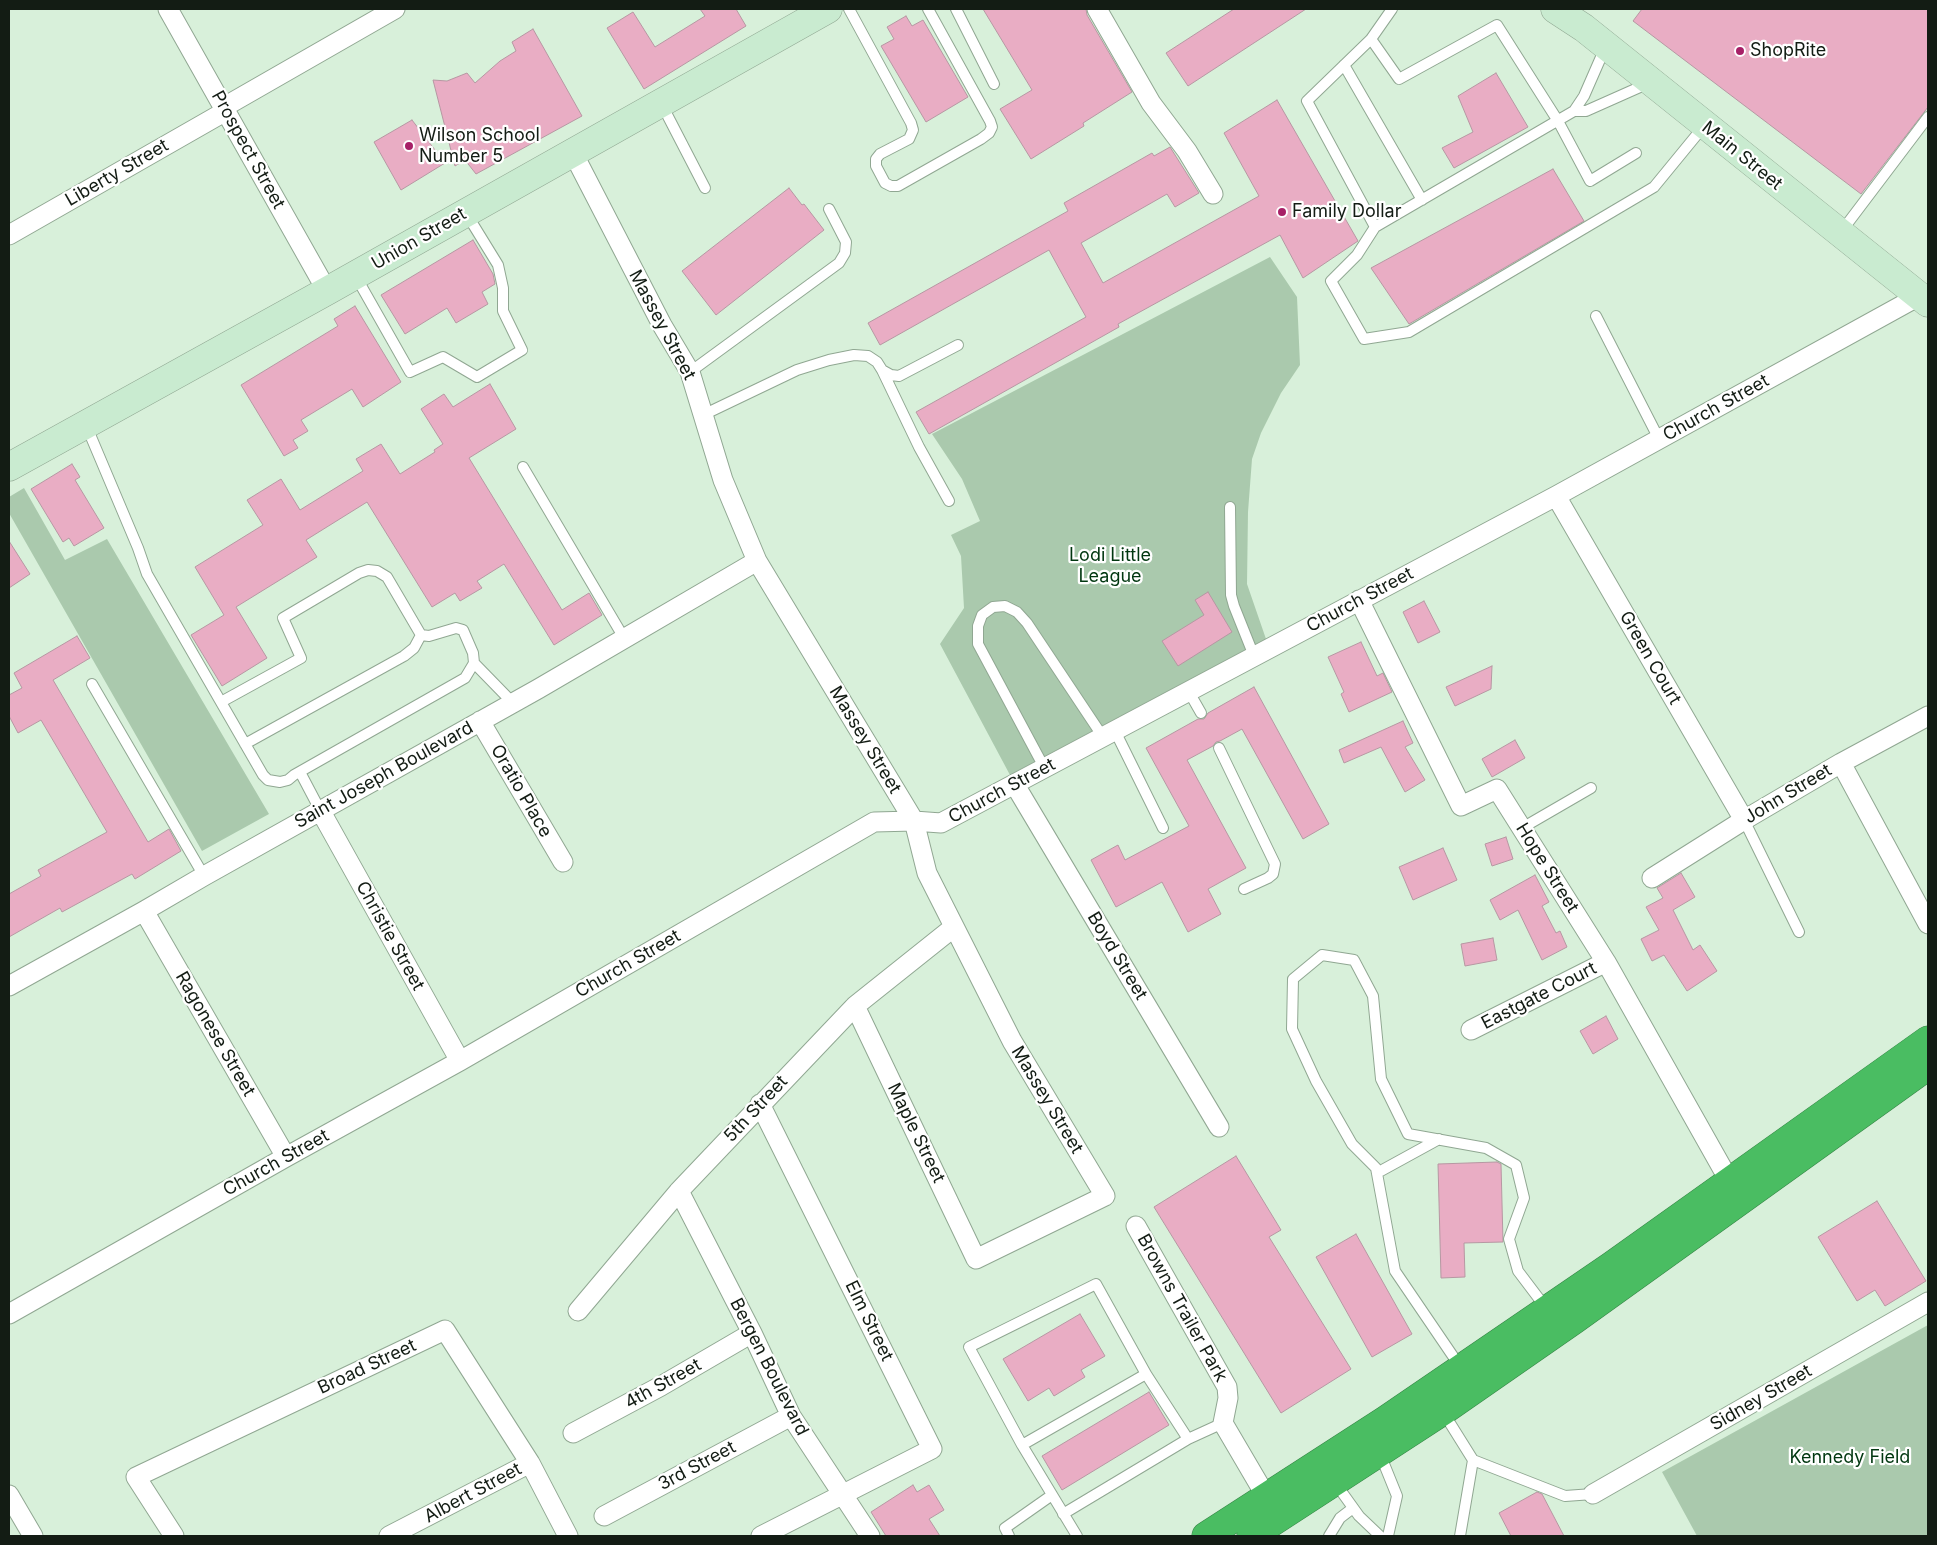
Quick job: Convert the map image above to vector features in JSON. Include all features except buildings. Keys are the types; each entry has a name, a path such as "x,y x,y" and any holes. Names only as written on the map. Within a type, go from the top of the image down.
{"highway":[{"path":"1206,1536 1267,1498 1548,1310 1928,1040"},
{"path":"1251,1536 1443,1411 1632,1280 1928,1066"}],"street":[{"name":"Prospect Street","path":"168,9 327,291"},
{"name":"Liberty Street","path":"9,235 395,9"},
{"name":"Union Street","path":"9,467 327,291 828,9"},
{"name":"Main Street","path":"1555,9 1605,46 1924,300"},
{"path":"1103,10 1151,103 1187,151 1213,194"},
{"name":"Massey Street","path":"572,152 662,325 690,372 723,480 756,561 914,821 927,872 1012,1041 1105,1196 976,1259"},
{"name":"Church Street","path":"9,1314 460,1061 874,822 914,821 941,823 1924,300"},
{"name":"Green Court","path":"1556,496 1744,820"},
{"name":"Saint Joseph Boulevard","path":"9,986 144,912 320,810 513,703 756,561"},
{"name":"Hope Street","path":"1360,600 1461,806 1497,789 1606,962 1730,1182"},
{"name":"John Street","path":"1652,878 1744,820 1841,763 1928,716"},
{"name":"Oratio Place","path":"480,721 563,862"},
{"path":"1841,763 1928,924"},
{"name":"Boyd Street","path":"1015,785 1219,1127"},
{"name":"Christie Street","path":"320,810 460,1061"},
{"name":"Ragonese Street","path":"144,912 286,1157"},
{"name":"5th Street","path":"578,1311 679,1191 855,1006 954,927"},
{"name":"Eastgate Court","path":"1471,1030 1606,962"},
{"name":"Maple Street","path":"855,1006 976,1259"},
{"name":"Elm Street","path":"760,1104 932,1449 843,1494"},
{"name":"Bergen Boulevard","path":"679,1191 752,1333 790,1416 870,1536"},
{"name":"Browns Trailer Park","path":"1136,1226 1227,1387 1228,1398 1223,1422"},
{"name":"Sidney Street","path":"1593,1494 1928,1302"},
{"name":"Broad Street","path":"174,1536 136,1477 444,1330 530,1463 568,1536"},
{"name":"4th Street","path":"573,1433 661,1386 752,1333"},
{"name":"3rd Street","path":"604,1516 790,1416"},
{"path":"1223,1422 1267,1498"},
{"name":"Albert Street","path":"389,1536 530,1463"},
{"path":"761,1536 843,1494"},
{"path":"9,1495 33,1536"}],"lane":[{"path":"849,9 911,123 912,130 909,139 880,154 876,159 876,166 885,183 891,186 898,186 981,139 989,133 992,127 928,9"},
{"path":"956,9 994,84"},
{"path":"1375,228 1307,101 1372,39 1392,9"},
{"path":"1372,39 1400,79 1497,25 1558,121 1590,181 1636,153"},
{"path":"1605,46 1584,96 1574,111 1375,228 1357,255 1331,280 1364,339 1409,332 1654,187 1704,125"},
{"path":"1344,65 1422,200"},
{"path":"1574,111 1586,111 1650,82"},
{"path":"660,102 705,188"},
{"path":"1839,234 1928,117"},
{"path":"690,372 839,263 845,253 846,242 829,209"},
{"path":"355,275 410,372 443,357 477,377 522,350 503,311 503,288 498,265 466,212"},
{"path":"1596,316 1659,440"},
{"path":"882,370 891,375 899,376 958,344"},
{"path":"703,415 797,370 829,360 854,355 868,356 877,362 882,370 919,447 949,501"},
{"path":"86,424 147,574 263,775 268,780 280,782 288,780 465,678 474,663 474,653 463,630 450,628 429,636 421,634 387,577 377,571 368,570 359,573 283,618 302,658 221,702"},
{"path":"523,467 624,638"},
{"path":"1230,507 1231,595 1254,656"},
{"path":"1045,769 978,644 978,626 982,615 993,607 1005,606 1017,612 1027,623 1109,734 1163,828"},
{"path":"245,744 404,656 414,648 421,634"},
{"path":"474,663 513,703"},
{"path":"92,684 204,876"},
{"path":"1189,692 1201,713"},
{"path":"1220,748 1276,864 1276,869 1268,878 1244,889"},
{"path":"300,772 320,810"},
{"path":"1522,828 1591,788"},
{"path":"1744,820 1799,932"},
{"path":"1461,1369 1395,1271 1376,1168 1352,1144 1316,1081 1292,1029 1293,979 1322,956 1354,960 1373,996 1381,1079 1408,1134 1486,1148 1516,1165 1524,1198 1509,1239 1518,1271 1548,1310"},
{"path":"1377,1173 1438,1139"},
{"path":"1077,1536 1022,1445 969,1347 1096,1284 1146,1374 1188,1439"},
{"path":"1022,1445 1146,1374"},
{"path":"1443,1411 1473,1460 1565,1496 1593,1494"},
{"path":"1063,1514 1188,1439 1223,1422"},
{"path":"1379,1453 1397,1496 1388,1536"},
{"path":"1460,1536 1473,1460"},
{"path":"1335,1483 1359,1516 1380,1536"},
{"path":"1009,1536 1005,1528 1052,1495"},
{"path":"1329,1536 1340,1518 1353,1508"},
{"path":"1363,1536 1372,1529"}],"green space":[{"name":"Lodi Little League","path":"1270,257 1297,297 1300,365 1281,393 1261,433 1252,459 1248,512 1247,584 1266,639 1010,775 940,644 964,608 961,556 951,535 980,521 962,479 932,434"},
{"path":"24,488 65,560 107,539 269,814 202,851 9,513 9,497"},
{"name":"Kennedy Field","path":"1928,1325 1928,1536 1697,1536 1662,1472"}],"place":[{"name":"ShopRite","path":"1740,51"},
{"name":"Wilson School Number 5","path":"409,146"},
{"name":"Family Dollar","path":"1282,212"}]}
